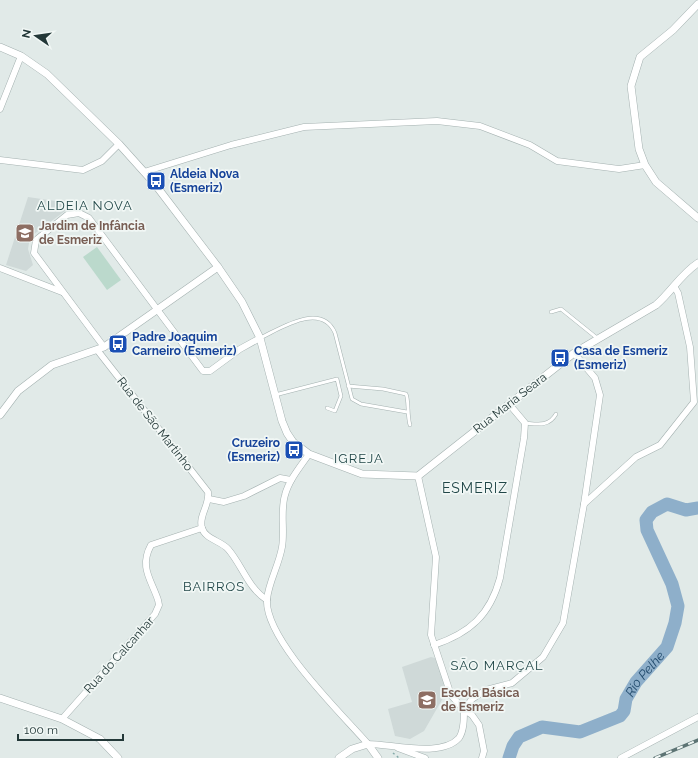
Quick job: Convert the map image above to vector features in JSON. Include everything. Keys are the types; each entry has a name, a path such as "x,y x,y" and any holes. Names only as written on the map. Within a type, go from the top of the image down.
{"street":[{"path":"698,4 672,30 640,57 631,86 639,149 645,165 656,182 698,218"},
{"path":"0,47 20,56 48,74 119,144 144,172 218,267 242,302 260,338 287,434 293,442 309,454 362,474 418,476 436,557 431,635 451,695 464,710 472,715 478,724 484,751 482,758"},
{"path":"0,109 20,56"},
{"path":"144,172 230,145 304,128 437,121 480,126 530,145 557,161 619,169 645,165"},
{"path":"0,160 83,170 102,161 119,144"},
{"name":"Rua de São Martinho","path":"209,500 208,492 101,349 34,253 36,240 67,216 79,213 89,218 205,372 210,371 260,338"},
{"name":"Rua Maria Seara","path":"418,476 574,353 597,338 656,305 687,270 698,263"},
{"path":"0,415 18,391 52,365 101,349 218,267"},
{"path":"0,268 62,292"},
{"path":"584,504 636,457 660,445 694,402 690,347 678,293 674,286"},
{"path":"339,758 352,749 368,744 436,749 451,744 460,737 464,723 464,710 472,699 486,690 512,683 543,657 564,623 600,395 595,378 574,353"},
{"path":"434,644 464,632 490,606 496,595 524,438 525,424 509,404"},
{"path":"309,454 291,480 284,496 282,546 267,600 269,615 301,669 368,744 378,758"},
{"path":"267,600 259,594 227,548 206,534 202,528 202,520 209,500 224,502 244,496 280,478 291,480"},
{"name":"Rua do Calcanhar","path":"62,719 155,614 159,605 145,563 146,554 151,545 202,528"},
{"path":"0,698 62,719 100,739 118,758"},
{"path":"621,758 698,717"},
{"path":"393,746 425,758"}],"lane":[{"path":"551,312 561,309 597,338"},
{"path":"260,338 292,321 310,318 323,320 330,324 335,333 352,399 356,402 407,412"},
{"path":"275,395 337,379 340,399 334,411 327,408"},
{"path":"348,386 403,393 408,397 407,412 410,425"},
{"path":"525,424 549,423 553,421 556,414"}],"shaded area":[{"name":"Jardim de Infância de Esmeriz","path":"28,197 69,203 69,208 30,237 28,249 33,265 26,271 6,265"},
{"name":"Escola Básica de Esmeriz","path":"431,657 435,658 448,693 443,698 424,731 410,739 395,736 388,709 412,702 402,667"}],"green space":[{"path":"97,247 121,280 107,290 83,257"}],"waterway":[{"name":"Rio Pelhe","path":"509,758 513,746 519,737 542,727 580,732 620,716 624,711 626,699 636,682 667,647 675,623 678,606 672,584 647,530 646,520 652,512 667,504 686,510 698,508"}],"railway":[{"path":"655,758 698,740"}],"place":[{"name":"Aldeia Nova (Esmeriz)","path":"156,181"},
{"name":"Jardim de Infância de Esmeriz","path":"25,233"},
{"name":"Padre Joaquim Carneiro (Esmeriz)","path":"118,344"},
{"name":"Casa de Esmeriz (Esmeriz)","path":"560,358"},
{"name":"Cruzeiro (Esmeriz)","path":"294,450"},
{"name":"Escola Básica de Esmeriz","path":"427,700"}],"district":[{"name":"ALDEIA NOVA","path":"85,205"},
{"name":"IGREJA","path":"359,458"},
{"name":"ESMERIZ","path":"475,488"},
{"name":"BAIRROS","path":"214,586"},
{"name":"SÃO MARÇAL","path":"497,665"}]}
